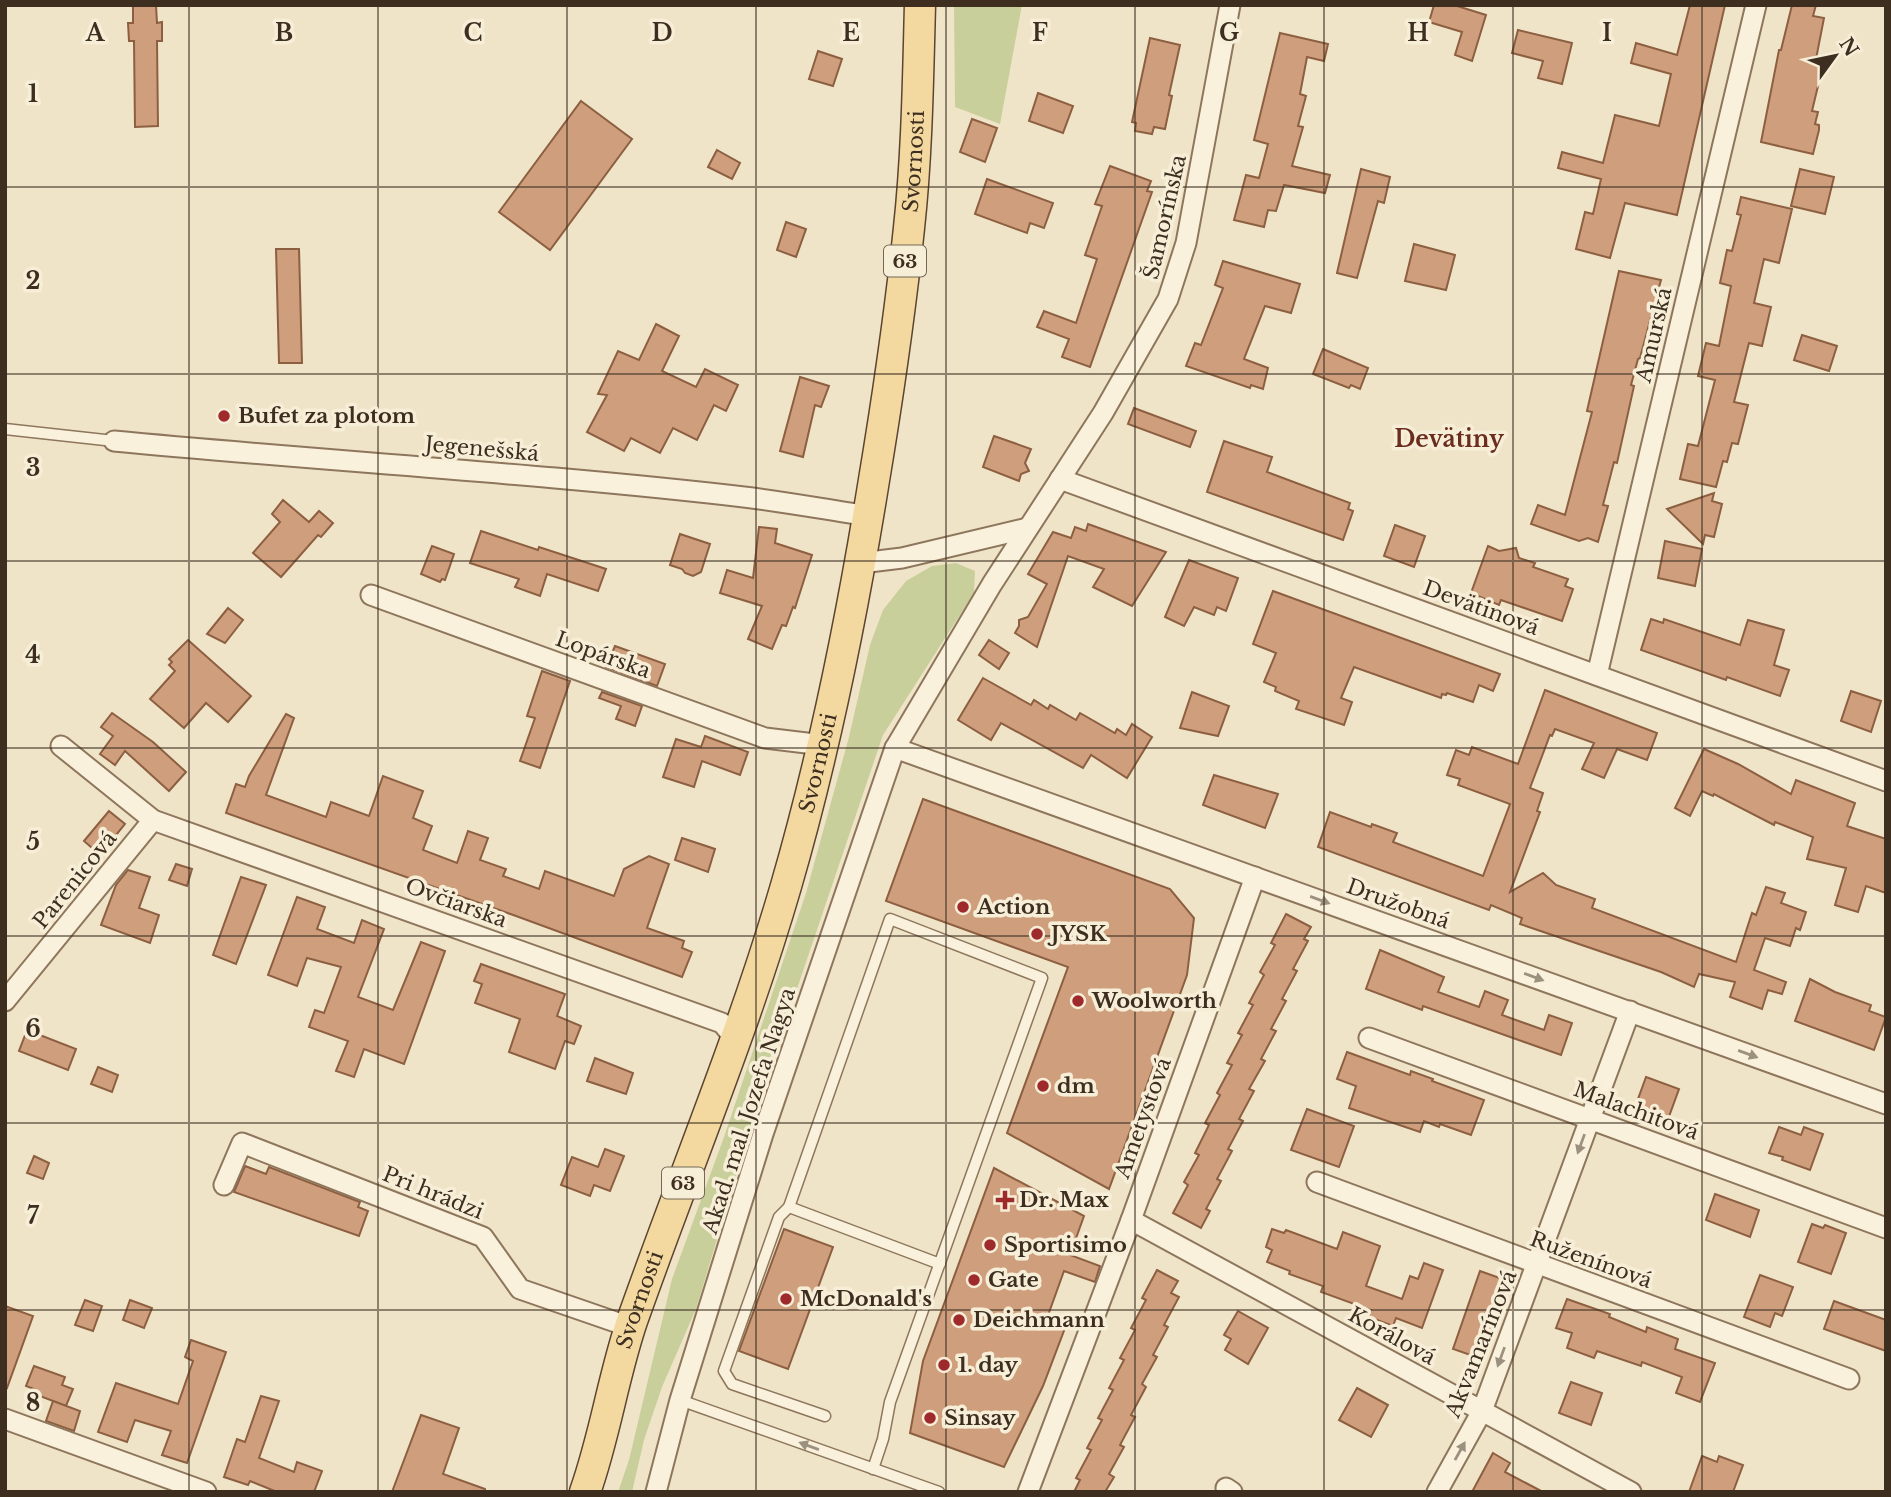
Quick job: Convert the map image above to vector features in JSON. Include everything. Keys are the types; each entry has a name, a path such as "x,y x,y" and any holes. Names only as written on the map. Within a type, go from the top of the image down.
{"main road":[{"name":"Svornosti","path":"585,1492 598,1455 631,1327 736,1040 785,888 823,746 870,516 891,372 909,224 920,5"}],"street":[{"name":"Šamorínska","path":"895,748 1028,528 1103,414 1168,299 1186,243 1230,5"},
{"name":"Amurská","path":"1597,675 1756,5"},
{"name":"Jegenešská","path":"114,441 303,459 464,470 744,497 870,516"},
{"name":"Devätinová","path":"1060,479 1886,780"},
{"path":"861,563 902,558 1028,528"},
{"name":"Lopárska","path":"371,595 765,738 823,746"},
{"name":"Ovčiarska","path":"61,746 153,820 722,1023 736,1040"},
{"name":"Družobná","path":"895,748 1886,1104"},
{"name":"Akad. mal. Jozefa Nagya","path":"656,1492 680,1400 763,1134 895,748"},
{"name":"Parenicová","path":"5,1002 153,820"},
{"name":"Ametystová","path":"1028,1492 1131,1220 1255,877"},
{"name":"Akvamarínová","path":"1437,1492 1482,1411 1630,1011"},
{"name":"Malachitová","path":"1369,1038 1886,1228"},
{"name":"Pri hrádzi","path":"224,1185 242,1143 484,1237 520,1289 631,1327"},
{"name":"Ruženínová","path":"1317,1182 1849,1379"},
{"name":"Korálová","path":"1131,1220 1631,1492"},
{"path":"5,1419 206,1492"}],"lane":[{"name":"Jegenešská","path":"5,429 114,441"},
{"path":"825,1416 732,1384 724,1371 779,1217 789,1208 890,919 1042,978 890,1402 883,1439 873,1469"},
{"path":"789,1208 940,1264"},
{"path":"680,1400 939,1492"}],"green space":[{"path":"954,5 1022,5 1000,124 955,107"},
{"path":"956,563 975,571 974,593 883,735 756,1110 696,1309 662,1387 644,1440 632,1492 618,1492 629,1460 672,1279 724,1137 806,893 849,737 870,645 883,610 906,581 932,566"}],"building":[{"path":"133,5 156,5 157,23 162,22 162,41 157,41 158,126 135,127 134,41 129,41 128,23 133,23"},
{"path":"1434,5 1454,5 1486,15 1472,61 1455,55 1462,32 1429,22"},
{"path":"1690,5 1725,5 1677,215 1625,203 1610,258 1576,249 1585,212 1593,214 1601,179 1558,168 1562,152 1603,163 1615,115 1659,126 1671,74 1631,63 1636,43 1677,55"},
{"path":"1792,5 1816,5 1813,16 1824,18 1816,59 1824,61 1812,111 1818,112 1815,124 1819,125 1813,154 1761,142 1779,50"},
{"path":"1518,30 1572,43 1562,84 1538,78 1543,61 1512,53"},
{"path":"1280,33 1328,44 1324,61 1307,57 1300,94 1306,96 1298,126 1303,127 1292,166 1330,175 1325,193 1284,185 1276,211 1268,210 1264,227 1234,220 1246,175 1259,178 1268,144 1254,140"},
{"path":"1150,38 1180,45 1165,129 1154,127 1152,134 1135,131 1136,123 1132,122"},
{"path":"818,51 842,59 833,86 809,79"},
{"path":"1038,93 1073,106 1063,133 1029,121"},
{"path":"581,101 632,139 550,250 499,212"},
{"path":"972,119 997,128 985,162 960,152"},
{"path":"717,150 740,163 732,179 708,167"},
{"path":"1110,166 1151,181 1147,191 1152,192 1090,367 1062,357 1069,339 1037,327 1044,311 1076,323 1097,259 1085,255 1102,206 1095,204"},
{"path":"1361,169 1390,177 1384,203 1378,201 1357,278 1337,273"},
{"path":"1800,169 1834,177 1825,214 1791,206"},
{"path":"987,179 1053,203 1044,228 1030,223 1027,233 975,214"},
{"path":"1741,197 1792,209 1779,263 1764,259 1754,303 1771,307 1762,346 1749,343 1734,402 1748,405 1738,444 1732,443 1727,462 1723,461 1716,487 1680,479 1688,444 1698,446 1715,380 1698,376 1706,343 1719,346 1731,286 1720,283 1727,250 1732,251 1741,215 1737,214"},
{"path":"786,222 806,229 796,257 777,250"},
{"path":"1414,244 1455,255 1446,290 1405,281"},
{"path":"276,249 299,249 302,363 279,363"},
{"path":"1223,261 1300,284 1291,313 1265,306 1244,359 1268,368 1263,389 1251,385 1250,388 1186,366 1195,343 1201,345 1223,288 1215,285"},
{"path":"1619,271 1661,280 1631,385 1634,386 1617,463 1614,462 1603,505 1608,506 1598,542 1588,538 1579,541 1531,524 1538,505 1565,515 1592,412 1587,411"},
{"path":"656,324 679,336 662,371 696,387 705,369 738,385 726,411 714,405 697,440 673,428 660,453 631,438 624,451 587,432 607,395 598,394 618,351 639,360"},
{"path":"1802,335 1837,346 1829,371 1794,360"},
{"path":"1323,349 1368,368 1360,389 1351,385 1349,388 1313,374"},
{"path":"800,377 829,386 821,407 815,405 803,457 780,451"},
{"path":"1134,408 1196,431 1190,447 1128,424"},
{"path":"994,436 1031,449 1025,463 1029,471 1021,474 1019,481 983,467"},
{"path":"1224,441 1272,457 1267,472 1350,503 1348,509 1353,511 1343,540 1207,492"},
{"path":"1714,493 1712,501 1722,504 1714,537 1705,535 1703,544 1667,509"},
{"path":"283,500 309,522 319,511 333,523 321,537 318,535 281,577 253,553 280,522 272,514"},
{"path":"1088,524 1166,552 1132,606 1093,587 1104,569 1068,556 1037,647 1015,633 1019,620 1028,617 1047,584 1028,574 1053,532 1071,538 1075,527 1086,531"},
{"path":"1395,525 1425,536 1414,567 1384,556"},
{"path":"759,527 777,529 775,543 812,555 795,608 793,607 786,626 782,625 772,649 748,639 762,606 720,593 727,570 753,578"},
{"path":"481,531 606,569 598,591 547,574 540,596 515,587 519,579 470,563"},
{"path":"680,534 710,544 701,572 693,576 670,565"},
{"path":"1665,541 1702,549 1695,586 1658,578"},
{"path":"432,546 454,554 445,580 440,582 421,574"},
{"path":"1488,546 1499,551 1516,548 1519,558 1535,563 1533,567 1568,579 1565,586 1573,589 1562,621 1501,600 1499,605 1471,593"},
{"path":"1189,560 1238,578 1226,611 1217,607 1214,615 1194,607 1184,626 1165,617"},
{"path":"1273,591 1500,674 1493,691 1479,685 1473,702 1447,693 1442,694 1441,698 1354,667 1341,698 1352,702 1344,725 1296,709 1299,701 1275,691 1276,687 1264,682 1276,653 1253,644"},
{"path":"228,608 243,620 225,643 207,634"},
{"path":"1651,619 1663,623 1664,619 1740,645 1748,620 1784,630 1774,665 1789,670 1780,696 1641,650"},
{"path":"188,640 251,696 228,722 206,703 184,728 150,699 175,671 169,665 172,662 169,659"},
{"path":"989,640 1009,653 999,669 979,655"},
{"path":"615,646 665,664 657,686 606,667"},
{"path":"542,671 570,681 540,768 520,761 535,718 527,716"},
{"path":"983,678 1031,705 1034,700 1048,709 1050,705 1076,720 1080,713 1115,733 1117,729 1126,735 1132,724 1152,737 1127,778 1091,755 1083,768 1001,723 991,740 958,720"},
{"path":"1545,690 1657,733 1647,760 1617,749 1604,778 1582,769 1594,743 1555,729 1552,736 1550,735 1530,788 1543,793 1537,811 1540,812 1510,892 1543,873 1556,885 1595,899 1592,908 1736,962 1752,913 1756,915 1766,887 1785,893 1781,903 1806,912 1800,930 1796,928 1790,946 1765,938 1754,970 1786,982 1782,994 1768,990 1762,1009 1730,997 1735,982 1699,974 1694,987 1661,972 1520,924 1522,918 1491,905 1489,910 1318,847 1330,812 1397,833 1393,842 1483,876 1510,804 1458,785 1460,779 1447,775 1456,750 1469,755 1472,747 1518,764"},
{"path":"1851,691 1881,701 1871,732 1841,721"},
{"path":"602,692 642,706 635,726 616,719 621,706 599,698"},
{"path":"1192,692 1229,706 1218,736 1180,728"},
{"path":"112,713 153,742 186,772 169,791 125,751 115,765 100,754 113,736 101,727"},
{"path":"286,714 294,718 266,795 326,817 331,802 369,816 383,776 423,791 413,818 432,826 423,850 457,863 468,831 488,838 480,860 506,869 503,876 539,889 545,871 614,896 624,869 649,856 669,864 647,928 684,941 682,948 692,952 682,977 226,813 236,784 245,787"},
{"path":"705,736 748,752 740,775 702,761 694,787 663,777 676,739 701,747"},
{"path":"1704,749 1738,764 1791,794 1796,780 1855,803 1847,826 1886,839 1886,893 1866,886 1858,912 1835,905 1846,868 1807,859 1813,837 1775,822 1774,825 1714,794 1713,796 1702,791 1690,816 1675,808"},
{"path":"1214,775 1278,794 1265,828 1203,805"},
{"path":"923,799 1170,889 1194,918 1187,975 1109,1189 1007,1133 1068,967 886,901"},
{"path":"109,811 125,824 100,855 84,841"},
{"path":"682,838 715,849 708,872 675,860"},
{"path":"176,864 192,869 187,886 169,880"},
{"path":"128,870 150,877 139,908 159,915 150,943 101,925 116,885"},
{"path":"241,877 266,885 236,964 213,955"},
{"path":"297,897 325,907 317,929 354,943 362,920 384,929 358,997 393,1010 421,942 445,951 404,1064 364,1049 354,1077 336,1071 348,1041 309,1027 315,1010 324,1013 341,967 307,958 297,986 268,975"},
{"path":"1286,914 1311,927 1304,939 1308,941 1293,969 1297,971 1282,999 1286,1001 1271,1029 1276,1031 1261,1059 1265,1061 1249,1089 1254,1091 1239,1119 1243,1121 1228,1149 1232,1151 1217,1179 1221,1181 1206,1209 1210,1211 1201,1228 1173,1213 1188,1185 1184,1182 1199,1155 1195,1153 1209,1125 1205,1123 1232,1065 1227,1063 1242,1035 1238,1033 1253,1005 1249,1003 1264,975 1260,972 1275,945 1271,943"},
{"path":"1380,950 1444,977 1438,992 1479,1007 1485,991 1508,1000 1502,1015 1544,1030 1549,1015 1572,1023 1561,1055 1423,1006 1422,1010 1366,989"},
{"path":"481,964 565,994 557,1016 581,1026 574,1044 565,1041 555,1069 509,1052 520,1019 475,1003 482,984 474,981"},
{"path":"1810,979 1835,992 1871,1005 1869,1011 1886,1017 1874,1050 1795,1021"},
{"path":"27,1030 76,1049 68,1070 19,1051"},
{"path":"1347,1052 1410,1075 1411,1071 1484,1100 1471,1135 1424,1121 1420,1132 1349,1108 1356,1086 1337,1079"},
{"path":"595,1058 633,1073 626,1094 587,1081"},
{"path":"98,1067 118,1075 112,1092 91,1084"},
{"path":"1646,1077 1679,1089 1667,1122 1634,1110"},
{"path":"1307,1109 1354,1126 1339,1167 1291,1150"},
{"path":"1779,1127 1801,1135 1804,1127 1823,1134 1810,1170 1769,1153"},
{"path":"605,1149 624,1156 610,1191 594,1185 590,1196 561,1185 572,1157 598,1167"},
{"path":"34,1156 49,1163 43,1179 27,1173"},
{"path":"245,1166 266,1174 269,1167 360,1202 358,1207 368,1211 359,1236 234,1192"},
{"path":"994,1168 1084,1216 1070,1255 1100,1266 1095,1282 1064,1271 1046,1321 1065,1328 1043,1386 1004,1467 910,1433 923,1361"},
{"path":"1715,1194 1759,1210 1750,1237 1706,1220"},
{"path":"1812,1224 1823,1228 1825,1225 1846,1233 1831,1274 1798,1262"},
{"name":"McDonald's","path":"784,1229 833,1247 788,1369 739,1351"},
{"path":"1272,1229 1284,1233 1286,1230 1337,1249 1343,1232 1380,1246 1366,1286 1402,1299 1410,1276 1418,1279 1424,1263 1443,1270 1422,1328 1396,1318 1393,1326 1369,1317 1371,1310 1321,1292 1323,1286 1289,1274 1290,1271 1267,1262 1272,1250 1266,1247"},
{"path":"1157,1270 1178,1281 1171,1293 1179,1297 1164,1325 1168,1327 1153,1355 1157,1357 1142,1384 1146,1387 1131,1415 1135,1417 1120,1445 1124,1447 1109,1474 1114,1477 1105,1492 1074,1492 1080,1480 1076,1478 1091,1450 1087,1448 1102,1420 1098,1418 1113,1390 1109,1388 1124,1360 1120,1358 1135,1330 1131,1328 1146,1300 1142,1298"},
{"path":"1480,1271 1511,1282 1482,1359 1453,1349"},
{"path":"1760,1275 1793,1287 1782,1316 1775,1313 1770,1327 1744,1317"},
{"path":"1567,1299 1610,1314 1609,1317 1646,1332 1647,1327 1678,1339 1675,1349 1715,1363 1700,1402 1676,1393 1682,1377 1642,1362 1641,1366 1597,1351 1594,1358 1567,1348 1572,1333 1556,1328"},
{"path":"85,1300 102,1306 93,1331 75,1325"},
{"path":"130,1300 152,1308 144,1328 123,1320"},
{"path":"1834,1301 1886,1320 1886,1351 1824,1329"},
{"path":"5,1306 33,1316 7,1388 5,1387"},
{"path":"1238,1311 1268,1328 1248,1364 1225,1350 1231,1339 1224,1335"},
{"path":"191,1340 226,1352 187,1463 162,1455 171,1431 135,1420 127,1442 98,1432 116,1383 178,1404 193,1361 185,1357"},
{"path":"34,1366 65,1377 62,1385 73,1389 66,1406 32,1393 34,1389 26,1386"},
{"path":"1571,1382 1602,1393 1591,1425 1559,1413"},
{"path":"1357,1388 1388,1405 1371,1437 1339,1420"},
{"path":"261,1396 279,1401 259,1458 294,1472 297,1462 322,1471 314,1492 277,1492 250,1481 248,1485 224,1477 237,1439 245,1442"},
{"path":"53,1401 80,1411 74,1431 46,1421"},
{"path":"421,1415 459,1428 443,1474 485,1489 485,1492 392,1492"},
{"path":"1493,1453 1510,1463 1505,1472 1543,1492 1472,1492"},
{"path":"1702,1456 1717,1462 1719,1456 1743,1465 1733,1492 1689,1492"}],"place":[{"name":"Bufet za plotom","path":"224,416"},
{"name":"Action","path":"963,907"},
{"name":"JYSK","path":"1037,934"},
{"name":"Woolworth","path":"1078,1001"},
{"name":"dm","path":"1043,1086"},
{"name":"Dr. Max","path":"1005,1200"},
{"name":"Sportisimo","path":"990,1245"},
{"name":"Gate","path":"974,1280"},
{"name":"McDonald's","path":"786,1299"},
{"name":"Deichmann","path":"959,1320"},
{"name":"1. day","path":"944,1365"},
{"name":"Sinsay","path":"930,1418"}],"district":[{"name":"Devätiny","path":"1449,439"}]}
